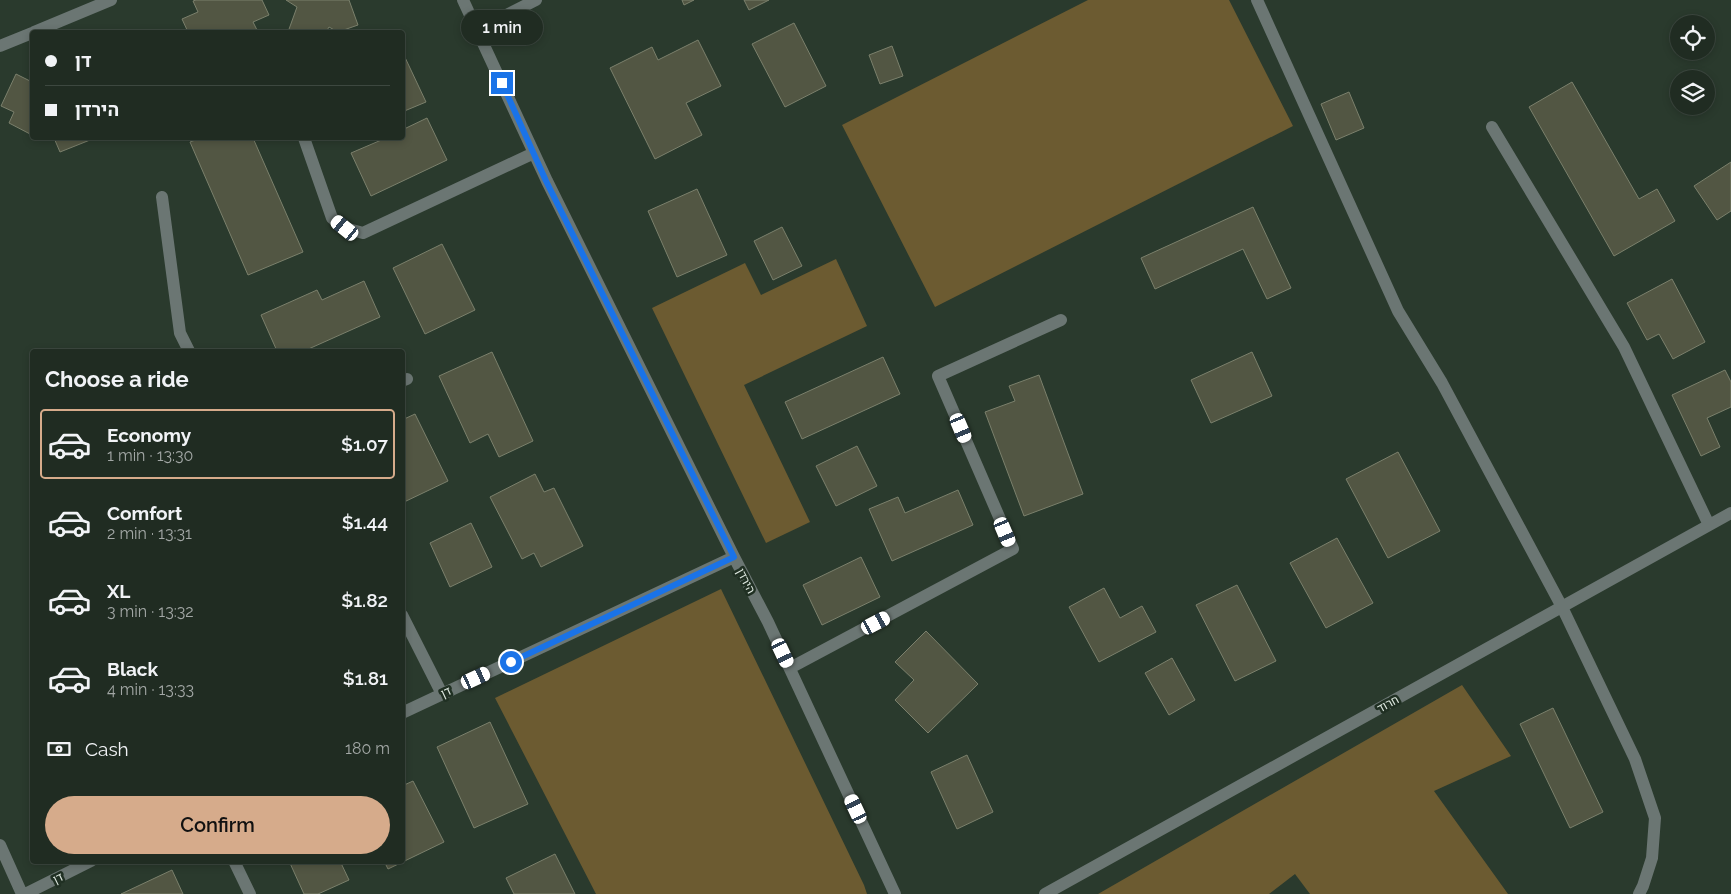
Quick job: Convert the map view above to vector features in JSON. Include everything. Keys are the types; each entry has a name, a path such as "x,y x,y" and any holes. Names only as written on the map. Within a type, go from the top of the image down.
{"street":[{"path":"40,30 112,0"},
{"name":"הירדן","path":"463,0 546,181 768,622 895,894"},
{"path":"477,30 536,0"},
{"path":"1257,0 1398,310 1442,383 1562,607 1635,759 1655,818 1652,858 1639,894"},
{"path":"0,46 30,34"},
{"path":"1492,127 1624,347 1709,525"},
{"path":"305,140 332,218 345,228 364,233 534,153"},
{"path":"162,197 180,332 188,349"},
{"path":"790,668 1013,550 938,376 1061,320"},
{"name":"חרוד","path":"1045,894 1731,513"},
{"name":"דן","path":"405,712 734,557"},
{"path":"405,621 442,694"},
{"path":"0,845 23,894"},
{"name":"דן","path":"23,894 85,864"},
{"path":"235,864 250,894"}],"shaded area":[{"path":"1088,0 1229,0 1293,126 935,307 842,125"},
{"path":"836,259 867,326 744,385 810,522 766,543 652,308 745,263 761,295"},
{"path":"721,589 867,894 596,894 495,698"},
{"path":"1462,685 1511,756 1434,791 1508,894 1310,894 1295,874 1269,894 1098,894"}],"building":[{"path":"262,0 269,15 253,22 257,30 187,30 182,19 198,12 193,1"},
{"path":"286,0 349,0 358,25 344,30 334,30 329,27 327,30 289,30 297,7"},
{"path":"682,0 694,0 684,5"},
{"path":"744,0 769,0 749,10"},
{"path":"794,23 826,86 785,107 752,44"},
{"path":"698,40 721,86 686,103 702,135 655,159 610,68 652,47 658,60"},
{"path":"892,46 903,76 880,84 869,55"},
{"path":"405,57 426,102 405,111"},
{"path":"16,74 30,81 30,134 9,123 14,112 1,106"},
{"path":"1572,82 1639,199 1657,189 1675,221 1614,256 1529,107"},
{"path":"1349,92 1364,128 1336,140 1321,104"},
{"path":"427,118 447,160 371,196 351,153 381,140 405,140 405,129"},
{"path":"55,140 90,140 60,152"},
{"path":"196,140 254,140 303,252 248,275 190,142"},
{"path":"1731,162 1731,211 1717,220 1694,186"},
{"path":"697,189 727,255 677,277 648,211"},
{"path":"1253,207 1291,288 1267,299 1243,249 1155,289 1141,258"},
{"path":"782,227 802,266 773,280 754,241"},
{"path":"442,244 475,310 425,334 393,268"},
{"path":"1672,279 1705,342 1673,359 1659,334 1647,340 1627,303"},
{"path":"364,281 380,317 308,349 276,349 261,315 317,290 322,300"},
{"path":"492,352 533,441 499,457 488,434 470,443 439,376"},
{"path":"1252,352 1272,396 1211,423 1191,380"},
{"path":"883,357 900,394 802,439 785,402"},
{"path":"1725,370 1731,382 1731,407 1707,418 1720,447 1701,456 1672,395"},
{"path":"1039,375 1083,494 1024,516 985,412 1015,401 1009,386"},
{"path":"415,414 448,481 405,502 405,419"},
{"path":"857,446 877,486 836,506 816,466"},
{"path":"1398,452 1440,531 1388,558 1346,479"},
{"path":"535,474 544,492 554,488 583,546 541,567 534,553 522,559 490,497"},
{"path":"958,490 973,525 892,561 869,509 898,497 905,513"},
{"path":"471,523 492,567 450,587 430,543"},
{"path":"1337,538 1373,603 1326,628 1290,563"},
{"path":"861,557 880,597 822,625 803,585"},
{"path":"1237,585 1276,661 1235,681 1196,605"},
{"path":"1104,588 1120,618 1142,606 1156,632 1099,662 1069,607"},
{"path":"926,631 978,684 928,733 895,700 914,680 895,662"},
{"path":"1172,658 1195,700 1169,715 1145,673"},
{"path":"1553,708 1603,812 1570,828 1520,724"},
{"path":"490,722 528,804 474,828 437,747"},
{"path":"967,755 993,812 957,829 931,772"},
{"path":"413,781 444,842 405,861 405,785"},
{"path":"555,854 575,894 514,894 506,878"},
{"path":"290,864 341,864 349,880 318,894 304,894"},
{"path":"386,864 398,864 388,869"},
{"path":"172,870 183,894 121,894"}],"route":[{"path":"502,83 546,181 734,557 511,662"}]}
